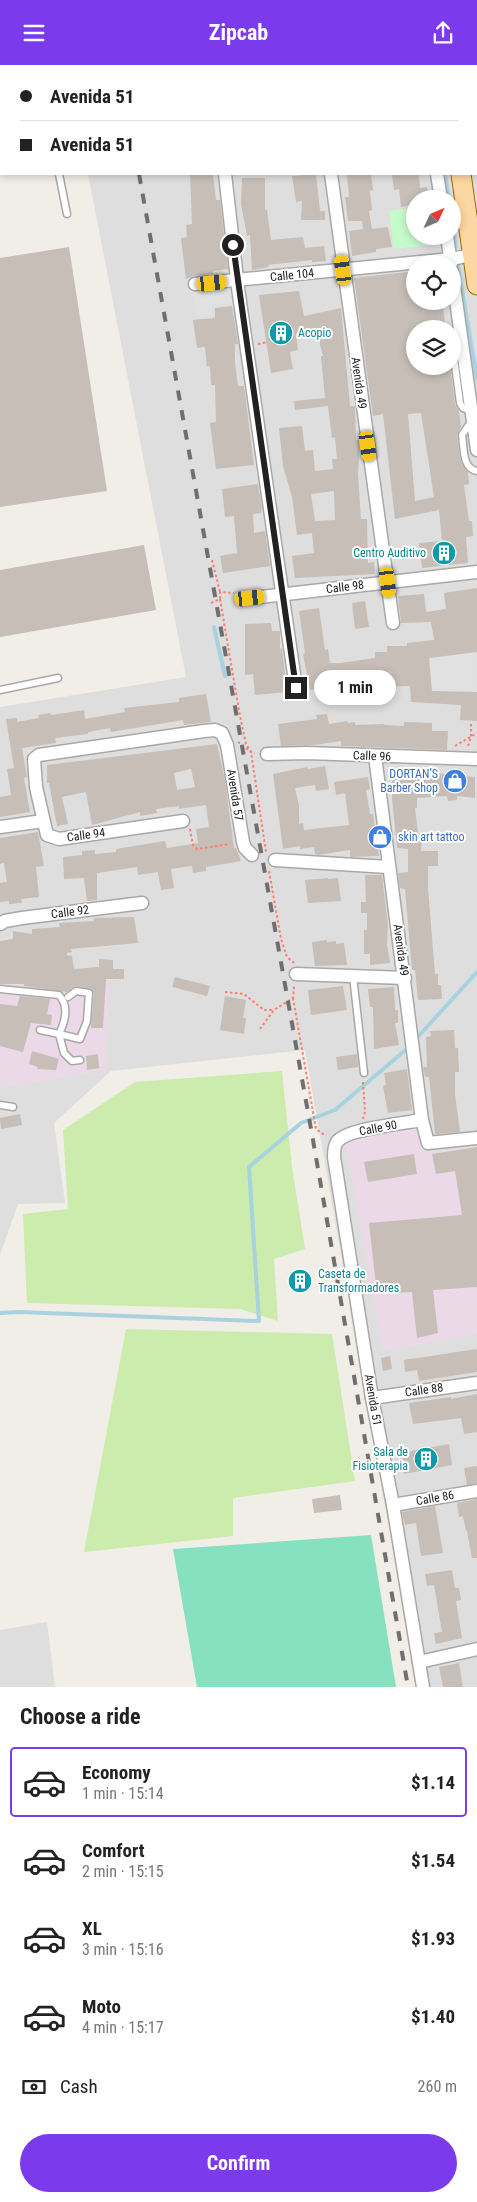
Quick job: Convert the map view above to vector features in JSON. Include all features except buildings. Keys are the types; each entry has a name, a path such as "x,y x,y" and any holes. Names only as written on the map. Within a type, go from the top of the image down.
{"main road":[{"path":"461,175 477,285"}],"street":[{"path":"225,175 235,286 296,688"},
{"name":"Avenida 49","path":"331,175 393,623"},
{"path":"437,175 440,190"},
{"name":"Calle 104","path":"461,258 474,254"},
{"name":"Calle 104","path":"196,284 235,286 343,270 406,265"},
{"path":"458,310 477,450"},
{"name":"Calle 98","path":"247,598 477,572"},
{"path":"0,827 43,821 36,787 34,759 39,755 204,731 215,730 222,733"},
{"name":"Avenida 57","path":"222,733 227,745 243,842 245,848 252,855"},
{"name":"Calle 96","path":"268,754 307,753 477,759"},
{"name":"Avenida 49","path":"375,756 388,867 405,977 422,1121 428,1143 477,1138"},
{"name":"Calle 94","path":"43,821 47,835 59,839 183,821"},
{"path":"270,861 388,867"},
{"name":"Calle 92","path":"0,924 5,921 22,918 142,903"},
{"path":"300,974 405,977"},
{"name":"Calle 90","path":"336,1142 342,1137 360,1131 422,1121"},
{"name":"Avenida 51","path":"336,1142 334,1157 372,1398 393,1505 423,1687"},
{"name":"Calle 88","path":"372,1398 477,1383"},
{"name":"Calle 86","path":"393,1505 477,1491"},
{"path":"419,1662 477,1649"}],"lane":[{"path":"59,175 67,214"},
{"path":"474,425 468,426 462,435 466,465 472,470 477,471"},
{"path":"0,690 58,678"},
{"path":"353,976 364,1073"},
{"path":"0,989 38,991 59,995 62,999 66,1019 59,1034 64,1053 72,1061 80,1060"},
{"path":"40,1030 80,1039 87,1021 89,993 76,991 68,997"},
{"path":"0,1105 13,1107"}],"path":[{"path":"212,560 220,592 240,716 246,744 251,752 258,807 270,861 276,918 286,957 300,974 293,987 294,998 316,1129 336,1142"},
{"path":"220,592 249,594 247,598"},
{"path":"211,603 220,599"},
{"path":"471,721 471,737"},
{"path":"222,733 251,752 268,754"},
{"path":"449,758 449,749 477,733"},
{"path":"183,821 187,823 193,845 197,849 243,842"},
{"path":"225,992 244,994 264,1009 274,1010"},
{"path":"260,1029 274,1010 294,998"},
{"path":"360,1131 365,1112 362,1085 364,1073"}],"shaded area":[{"path":"88,175 477,175 477,1687 417,1687 305,1050 111,1071 54,1123 65,1203 18,1204 0,1255 0,707 186,677"},
{"path":"231,287 233,303 212,305 212,316 197,317 194,291"},
{"path":"443,590 446,609 438,611 447,620 431,622 426,593"},
{"path":"476,652 477,692 432,691 429,658"},
{"path":"0,972 110,981 105,1070 9,1087 0,1084"},
{"path":"420,1127 425,1154 477,1145 477,1334 383,1351 345,1140"},
{"path":"47,1622 55,1687 0,1687 0,1630"}],"green space":[{"path":"406,209 406,245 428,245 394,249 389,211"},
{"path":"282,1071 292,1167 305,1249 274,1259 278,1321 240,1309 27,1303 23,1214 68,1209 63,1130 135,1082"},
{"path":"126,1329 332,1334 355,1481 233,1498 233,1536 84,1552"},
{"path":"371,1535 396,1687 197,1687 173,1549"}],"waterway":[{"path":"445,175 448,190"},
{"path":"461,284 477,379"},
{"path":"214,627 225,676"},
{"path":"415,1040 477,972"},
{"path":"0,1313 19,1312 259,1321 249,1167 301,1123 335,1110 409,1047"}],"railway":[{"path":"139,175 313,1140 408,1687"}],"place":[{"name":"Acopio","path":"281,333"},
{"name":"Centro Auditivo","path":"444,553"},
{"name":"DORTAN’S Barber Shop","path":"455,781"},
{"name":"skin art tattoo","path":"380,837"},
{"name":"Caseta de Transformadores","path":"300,1281"},
{"name":"Sala de Fisioterapia","path":"426,1459"}],"route":[{"path":"233,245 296,688"}]}
